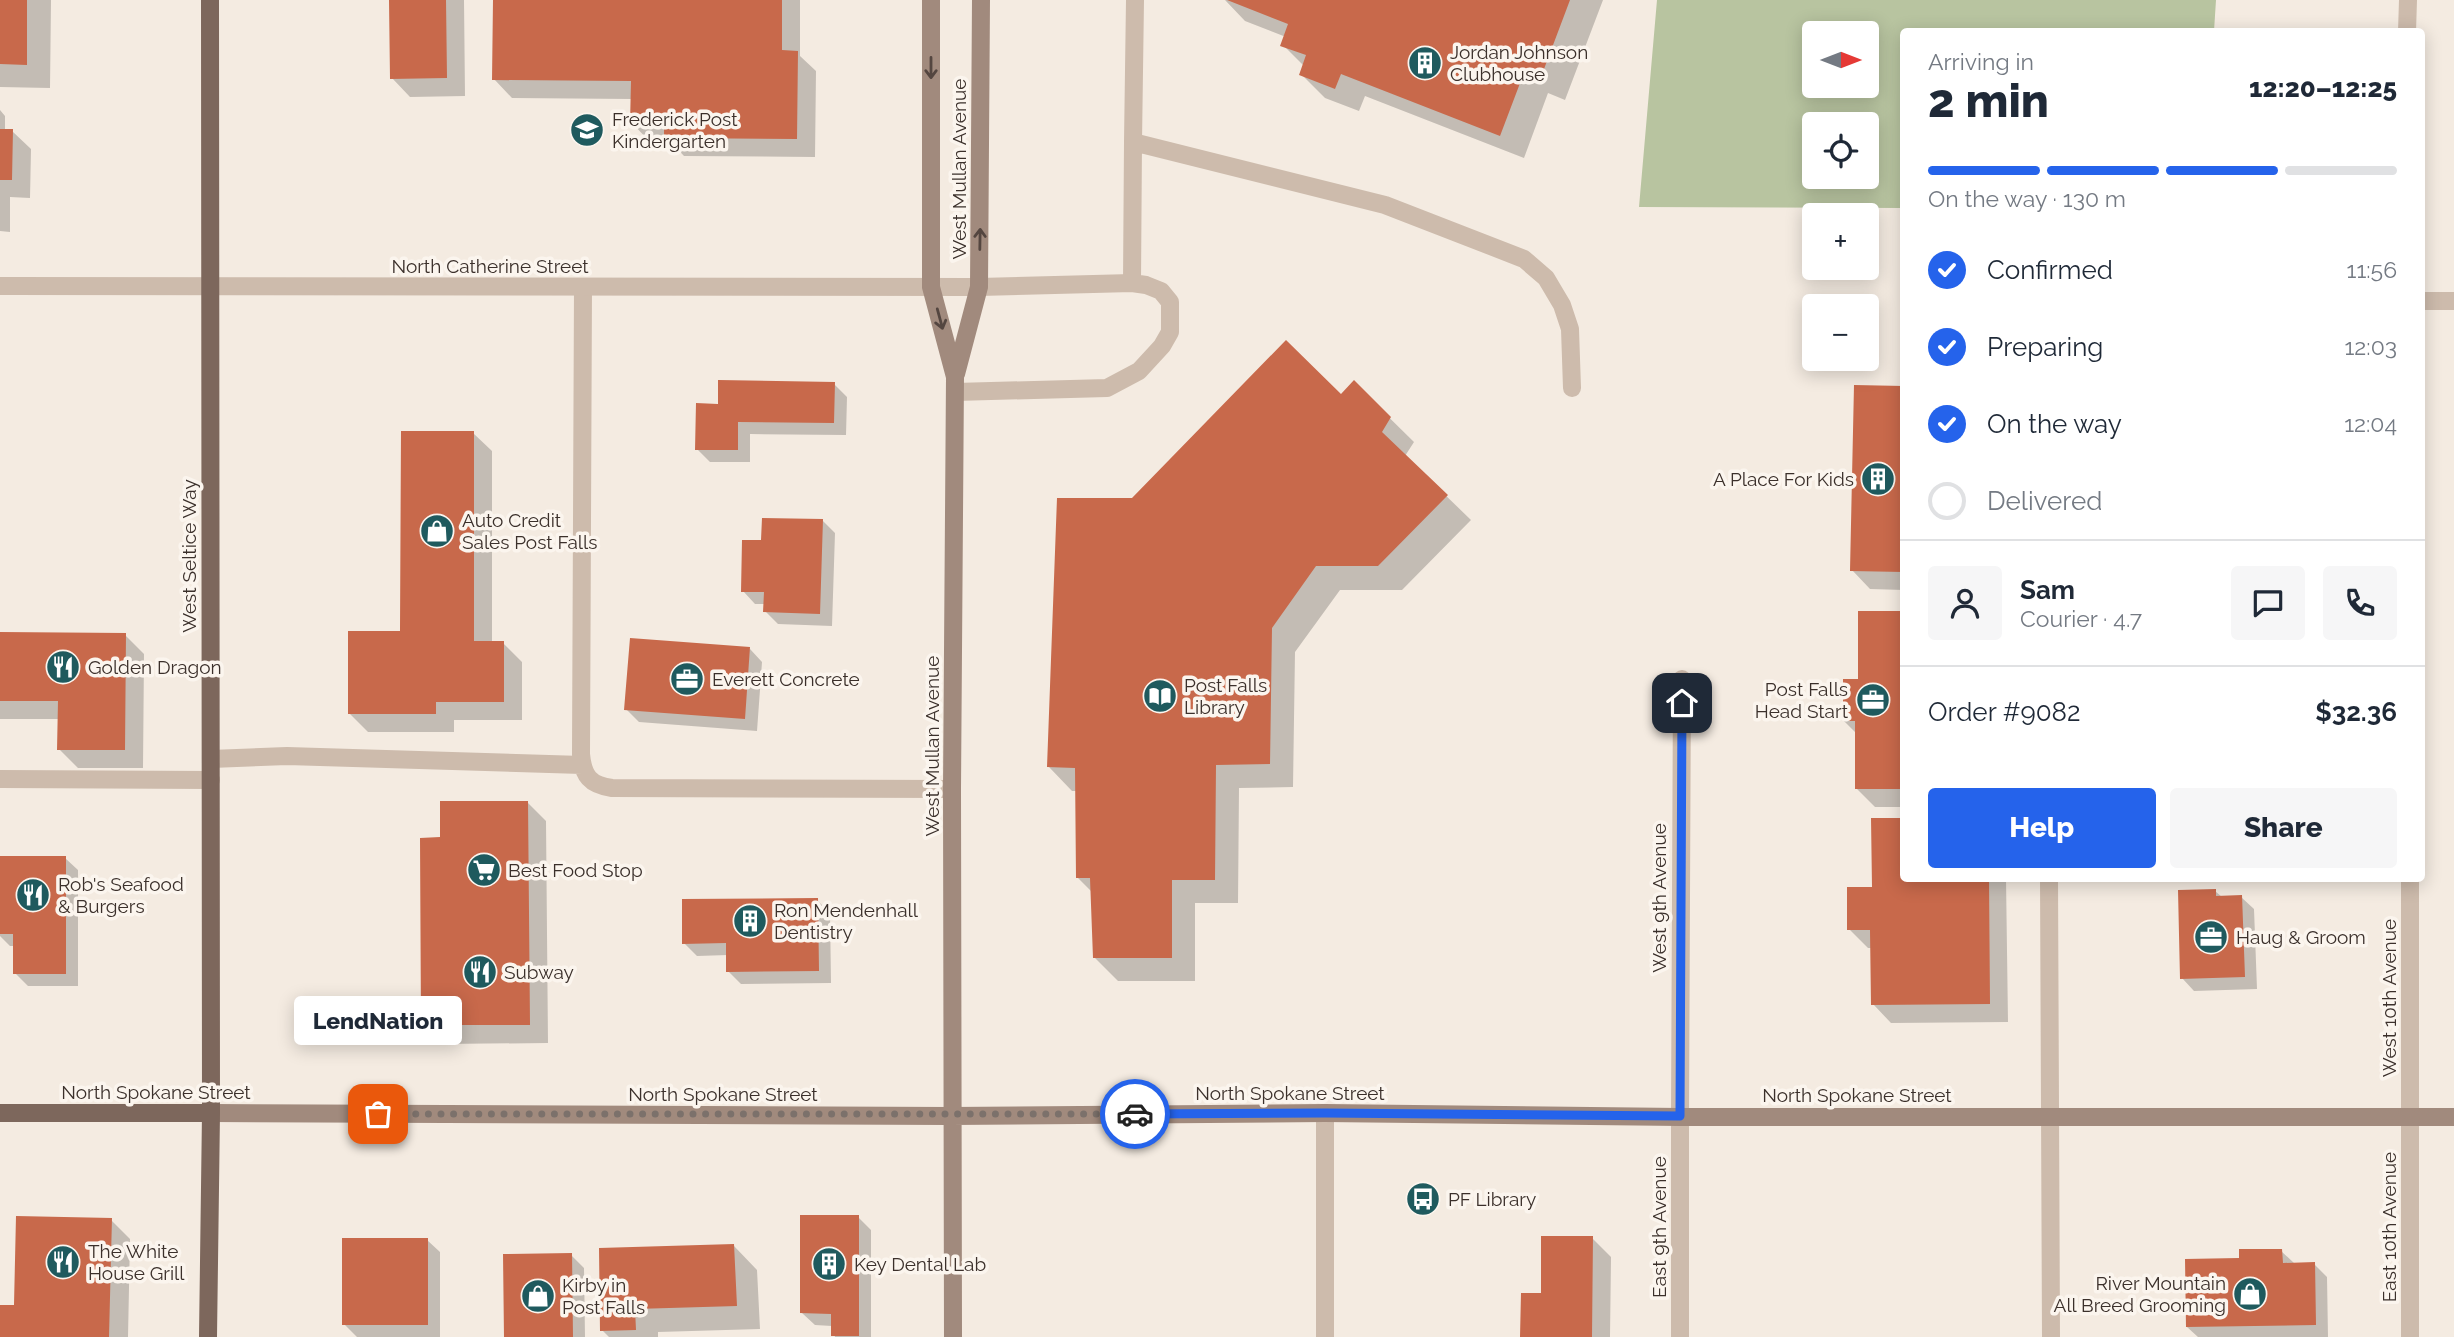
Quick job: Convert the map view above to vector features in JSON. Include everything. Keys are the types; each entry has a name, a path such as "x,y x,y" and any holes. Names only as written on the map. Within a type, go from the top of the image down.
{"main road":[{"name":"West Seltice Way","path":"208,1337 211,1113 210,0"},
{"name":"West Mullan Avenue","path":"931,0 931,287 955,385"},
{"name":"West Mullan Avenue","path":"953,1337 951,1116 955,385 979,287 981,0"},
{"name":"North Spokane Street","path":"0,1112 2454,1117"}],"street":[{"path":"1132,284 1135,0"},
{"path":"2407,0 2407,28"},
{"path":"1133,142 1385,205 1524,258 1546,278 1562,305 1570,329 1572,387"},
{"name":"North Catherine Street","path":"0,286 979,287 1132,284 1161,290 1170,302 1170,332 1162,346 1139,371 1107,388 955,385"},
{"path":"583,287 582,765 591,782 612,788 952,789"},
{"path":"2425,301 2454,301"},
{"name":"West 9th Avenue","path":"1680,1116 1682,679"},
{"path":"211,759 287,756 582,765"},
{"path":"0,779 211,780"},
{"path":"2049,882 2051,1337"},
{"name":"West 10th Avenue","path":"2410,882 2410,1116"},
{"path":"1325,1113 1325,1337"},
{"name":"East 9th Avenue","path":"1680,1116 1680,1337"},
{"name":"East 10th Avenue","path":"2410,1116 2410,1337"}],"green space":[{"path":"1657,0 2216,0 2214,28 1900,28 1900,208 1879,208 1879,203 1802,203 1802,208 1639,207"}],"building":[{"path":"0,0 27,0 27,65 0,64"},
{"path":"389,0 446,0 447,78 390,79"},
{"path":"493,0 782,0 782,50 798,51 797,139 664,138 664,124 630,124 631,81 492,80"},
{"name":"Jordan Johnson Clubhouse","path":"1227,0 1570,0 1541,77 1525,70 1500,136 1341,74 1335,89 1299,75 1306,55 1280,46 1288,24"},
{"path":"0,129 13,129 12,180 0,180"},
{"name":"Post Falls Library","path":"1286,340 1341,394 1354,380 1391,417 1382,432 1448,495 1378,566 1316,566 1272,628 1270,764 1216,765 1215,880 1172,880 1172,958 1093,958 1090,878 1076,878 1075,768 1047,767 1057,498 1132,498"},
{"path":"718,380 835,382 834,423 738,422 738,450 695,450 696,403 718,404"},
{"name":"A Place For Kids","path":"1854,385 1900,386 1900,572 1850,571"},
{"name":"Auto Credit Sales Post Falls","path":"401,431 474,431 474,641 504,641 504,702 436,702 436,714 348,714 348,631 400,631"},
{"path":"762,518 823,519 820,614 763,612 764,592 741,592 742,540 761,540"},
{"name":"Post Falls Head Start","path":"1858,611 1900,611 1900,789 1855,789 1855,721 1843,721 1843,679 1858,679"},
{"name":"Golden Dragon","path":"0,632 126,633 125,750 57,750 58,701 0,701"},
{"name":"Everett Concrete","path":"630,638 750,647 745,719 624,710"},
{"path":"440,801 528,801 530,1025 421,1025 420,838 440,837"},
{"path":"1871,818 1900,818 1900,882 1989,882 1990,1004 1871,1005 1870,930 1847,930 1847,887 1872,887"},
{"name":"Rob's Seafood & Burgers","path":"0,856 66,856 66,974 13,974 13,934 0,934"},
{"name":"Haug & Groom","path":"2216,889 2216,896 2242,895 2245,977 2180,979 2178,890"},
{"name":"Ron Mendenhall Dentistry","path":"818,898 819,971 726,972 726,943 682,944 682,899"},
{"name":"Key Dental Lab","path":"800,1215 859,1215 859,1336 831,1336 831,1314 800,1313"},
{"name":"The White House Grill","path":"16,1216 112,1218 109,1337 0,1337 0,1305 14,1305"},
{"path":"1541,1236 1593,1236 1592,1337 1520,1337 1521,1293 1541,1293"},
{"path":"342,1238 428,1238 428,1325 342,1325"},
{"path":"734,1244 737,1306 635,1309 636,1330 600,1331 599,1248"},
{"name":"River Mountain All Breed Grooming","path":"2239,1249 2282,1249 2283,1263 2315,1262 2316,1325 2186,1327 2185,1259 2239,1258"},
{"name":"Kirby in Post Falls","path":"572,1253 573,1337 504,1337 503,1254"}],"way so far":[{"path":"378,1114 1135,1114"}],"place":[{"name":"Jordan Johnson Clubhouse","path":"1425,63"},
{"name":"Frederick Post Kindergarten","path":"587,130"},
{"name":"A Place For Kids","path":"1878,479"},
{"name":"Auto Credit Sales Post Falls","path":"437,531"},
{"name":"Golden Dragon","path":"63,667"},
{"name":"Everett Concrete","path":"687,679"},
{"name":"Post Falls Library","path":"1160,696"},
{"name":"Post Falls Head Start","path":"1873,700"},
{"name":"Best Food Stop","path":"484,870"},
{"name":"Rob's Seafood & Burgers","path":"33,895"},
{"name":"Ron Mendenhall Dentistry","path":"750,921"},
{"name":"Haug & Groom","path":"2211,937"},
{"name":"Subway","path":"480,972"},
{"name":"LendNation","path":"378,1114"},
{"name":"PF Library","path":"1423,1199"},
{"name":"The White House Grill","path":"63,1262"},
{"name":"Key Dental Lab","path":"829,1264"},
{"name":"River Mountain All Breed Grooming","path":"2250,1294"},
{"name":"Kirby in Post Falls","path":"538,1296"}],"route":[{"path":"1135,1114 1680,1116 1682,703"}]}
